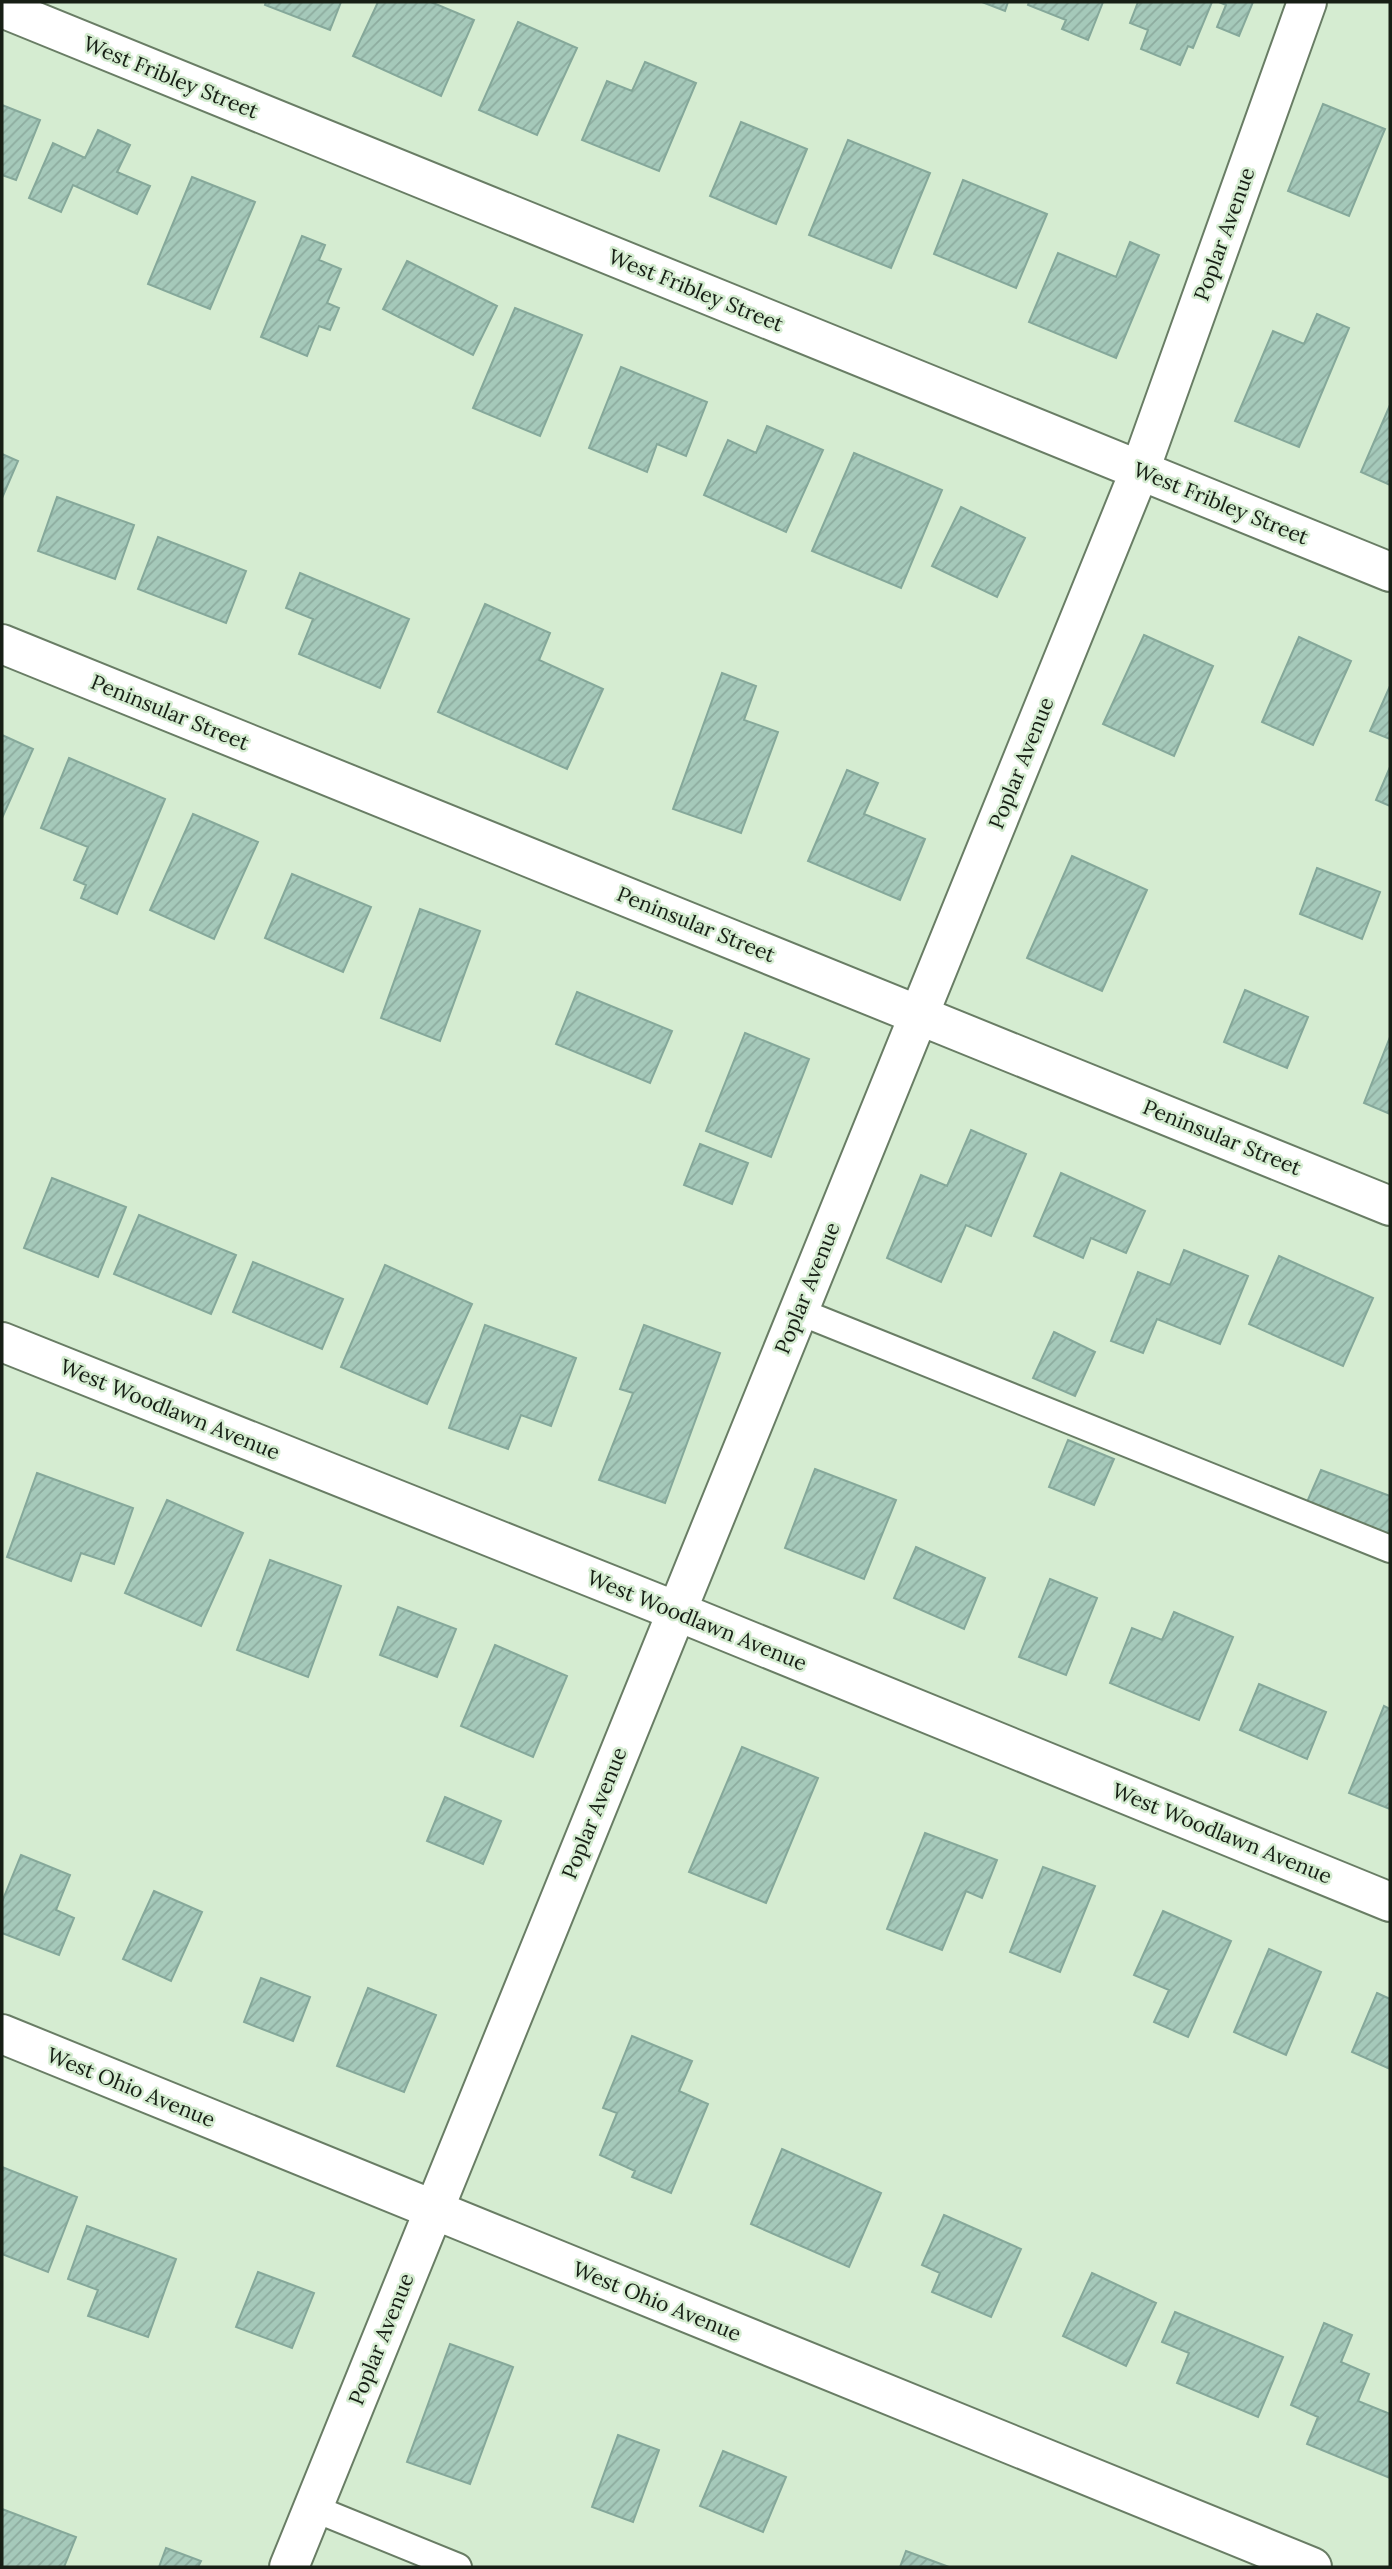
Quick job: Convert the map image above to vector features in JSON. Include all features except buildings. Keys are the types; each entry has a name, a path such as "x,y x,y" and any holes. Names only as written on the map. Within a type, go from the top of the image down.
{"street":[{"name":"Poplar Avenue","path":"289,2567 1140,470 1307,2"},
{"name":"West Fribley Street","path":"2,8 1390,572"},
{"name":"Peninsular Street","path":"2,644 1390,1206"},
{"name":"West Woodlawn Avenue","path":"2,1342 676,1611 1390,1902"},
{"name":"West Ohio Avenue","path":"2,2034 1311,2567"}],"lane":[{"path":"798,1311 1390,1549"},
{"path":"313,2508 457,2567"}]}
